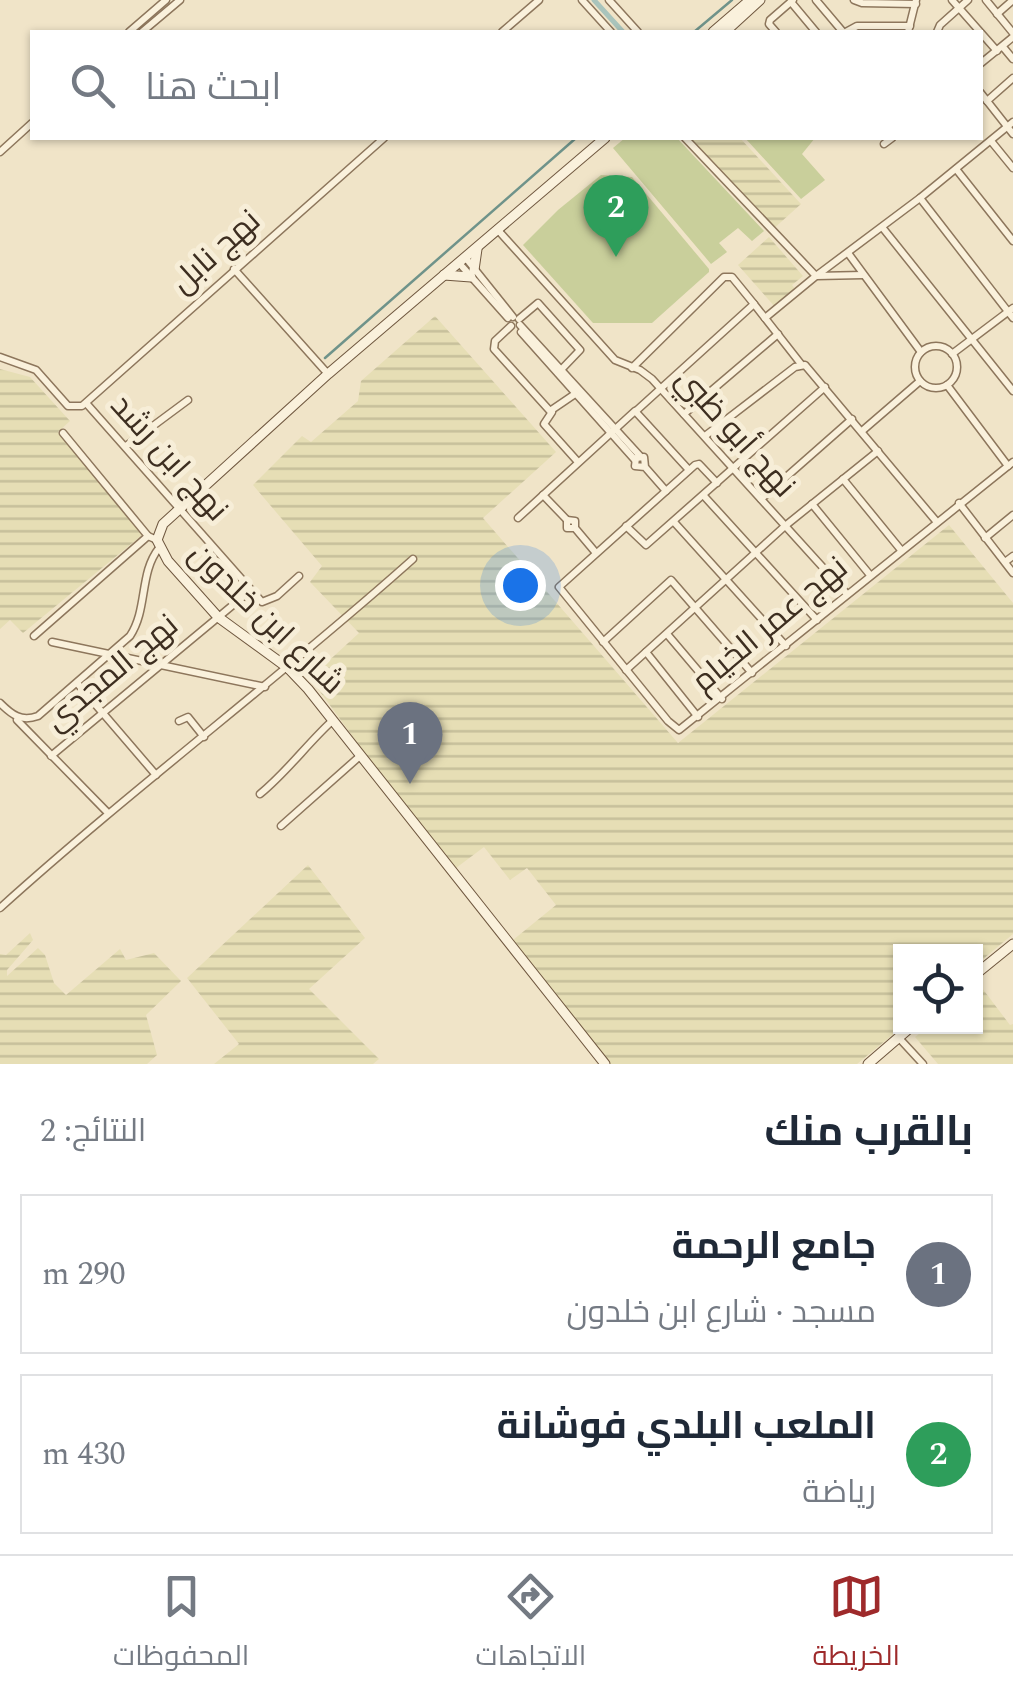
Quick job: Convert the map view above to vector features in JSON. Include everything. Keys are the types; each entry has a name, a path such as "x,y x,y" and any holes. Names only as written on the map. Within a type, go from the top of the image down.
{"street":[{"path":"131,30 166,0"},
{"path":"144,30 180,0"},
{"path":"504,30 539,0"},
{"path":"582,0 609,30"},
{"path":"609,0 636,30"},
{"path":"715,30 750,0"},
{"path":"727,30 760,0"},
{"path":"816,0 843,30"},
{"path":"849,30 857,26 909,29 916,2 854,0"},
{"path":"952,0 981,30"},
{"path":"939,29 968,0"},
{"path":"983,62 1013,35 986,0"},
{"path":"997,14 1013,0"},
{"path":"774,30 770,20 792,1 814,30"},
{"path":"983,32 1013,58"},
{"path":"987,101 1013,78"},
{"path":"765,318 1011,128 983,96"},
{"path":"0,152 30,125"},
{"name":"نهج نابل","path":"84,404 382,140"},
{"path":"557,177 594,140"},
{"path":"557,177 603,140"},
{"path":"687,140 816,276 864,275"},
{"path":"884,144 889,140"},
{"path":"992,140 1013,168"},
{"path":"956,169 1013,242"},
{"name":"شارع ابن خلدون","path":"557,177 328,374 163,524 155,542 218,617 288,668 334,719 604,1064"},
{"path":"920,198 1011,312 952,354"},
{"path":"882,227 1013,391"},
{"name":"نهج أبو ظبي","path":"497,229 615,360 644,372 660,388 847,594"},
{"path":"472,274 478,246"},
{"path":"848,253 921,352"},
{"path":"462,260 611,431"},
{"path":"234,268 328,374"},
{"path":"444,275 472,274"},
{"path":"632,368 724,276 732,277 798,366 808,368 826,387 936,521"},
{"path":"552,412 494,349 494,341 538,303 580,350 559,372"},
{"path":"518,518 754,304"},
{"path":"684,414 778,334"},
{"path":"937,346 952,354 956,370 947,385 934,388 920,381 915,365 921,352 937,346"},
{"name":"نهج ابن رشد","path":"0,357 36,370 68,406 84,404 182,508 251,590"},
{"path":"704,436 798,366"},
{"path":"559,372 637,458 646,459 645,467 666,491"},
{"path":"862,431 920,381"},
{"path":"947,385 1010,464"},
{"path":"626,526 646,545 826,387"},
{"path":"575,394 552,412 544,424 578,462"},
{"path":"126,446 188,400"},
{"path":"636,411 689,470"},
{"path":"761,500 852,419"},
{"path":"63,433 155,542"},
{"path":"626,670 785,526 878,451"},
{"path":"543,495 567,520 575,521 574,528 596,553 698,464 717,484"},
{"name":"نهج عمر الخيام","path":"596,553 559,588 675,729 682,730 1010,464"},
{"path":"843,479 900,550"},
{"path":"704,496 817,620"},
{"path":"959,503 1013,572"},
{"path":"812,504 870,576"},
{"path":"985,538 1013,515"},
{"path":"674,522 786,646"},
{"path":"34,636 155,542"},
{"path":"13,716 24,720 38,716 111,654 136,627 155,542"},
{"path":"1005,562 1013,556"},
{"path":"0,908 107,812 266,687 413,559"},
{"path":"251,590 267,602 299,576"},
{"path":"603,642 670,580 752,672"},
{"name":"نهج المجدي","path":"50,756 251,590"},
{"path":"667,634 722,699"},
{"path":"52,642 266,687"},
{"path":"646,652 698,717"},
{"path":"78,683 156,775"},
{"path":"0,703 107,812"},
{"path":"180,721 188,717 204,737"},
{"path":"260,794 284,774 300,750 334,719"},
{"path":"282,826 361,755"},
{"path":"983,968 1013,944"},
{"path":"868,1064 903,1034"},
{"path":"899,1038 923,1064"}],"shaded area":[{"path":"688,140 742,140 801,204 771,231"},
{"path":"769,237 803,276 775,307 738,265"},
{"path":"435,316 556,452 483,518 678,743 949,525 1013,603 1013,934 983,959 983,944 893,944 893,1034 857,1064 610,1064 513,940 556,905 527,868 510,880 484,847 456,868 386,782 310,678 359,633 310,582 322,566 253,485 302,436 311,442 358,401 361,381"},
{"path":"0,369 30,377 70,421 58,432 142,535 23,633 10,620 0,629"},
{"path":"308,865 365,938 309,989 379,1059 373,1064 214,1064 239,1044 187,978"},
{"path":"30,933 33,940 7,970 7,976 38,948 45,955 54,983 66,995 120,949 126,960 154,953 181,981 146,1015 157,1055 147,1064 0,1064 0,954 6,955"},
{"path":"983,989 1013,1024 1013,1064 938,1064 915,1037 983,1034"}],"green space":[{"path":"623,140 679,140 764,231 752,241 738,228 719,243 727,252 711,264 613,148"},
{"path":"747,140 813,140 802,154 825,180 801,199"},
{"path":"601,175 632,177 709,269 652,323 593,323 523,245"}],"waterway":[{"path":"594,0 621,30"},
{"path":"696,30 732,0"},
{"path":"325,358 574,140"}],"place":[{"name":"الملعب البلدي فوشانة","path":"616,257"},
{"name":"جامع الرحمة","path":"410,784"}]}
